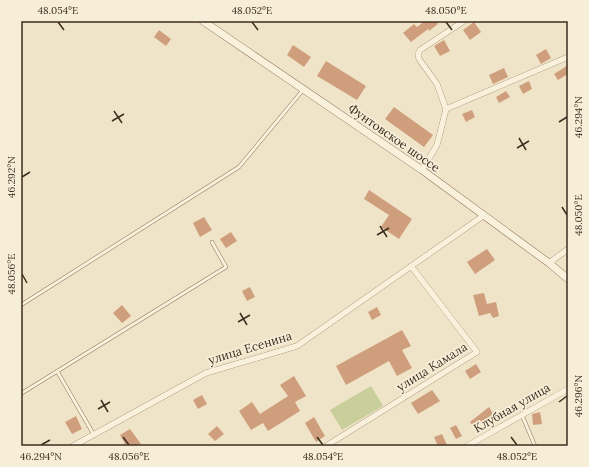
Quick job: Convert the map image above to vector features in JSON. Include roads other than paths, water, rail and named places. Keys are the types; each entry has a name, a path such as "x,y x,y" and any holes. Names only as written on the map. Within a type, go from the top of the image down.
{"street":[{"name":"Фунтовское шоссе","path":"203,21 422,170 483,216 550,263 568,279"},
{"path":"422,170 437,145 446,109 437,84 425,69 419,59 418,54 420,50 464,21"},
{"path":"446,109 568,58"},
{"name":"улица Есенина","path":"73,446 206,373 297,346 483,216"},
{"path":"550,263 568,249"},
{"name":"улица Камала","path":"326,446 477,352 411,266"},
{"name":"Клубная улица","path":"467,446 568,389"}],"lane":[{"path":"21,305 239,167 303,90"},
{"path":"22,393 226,267 212,242"},
{"path":"57,371 94,435"},
{"path":"522,415 535,446"}]}
